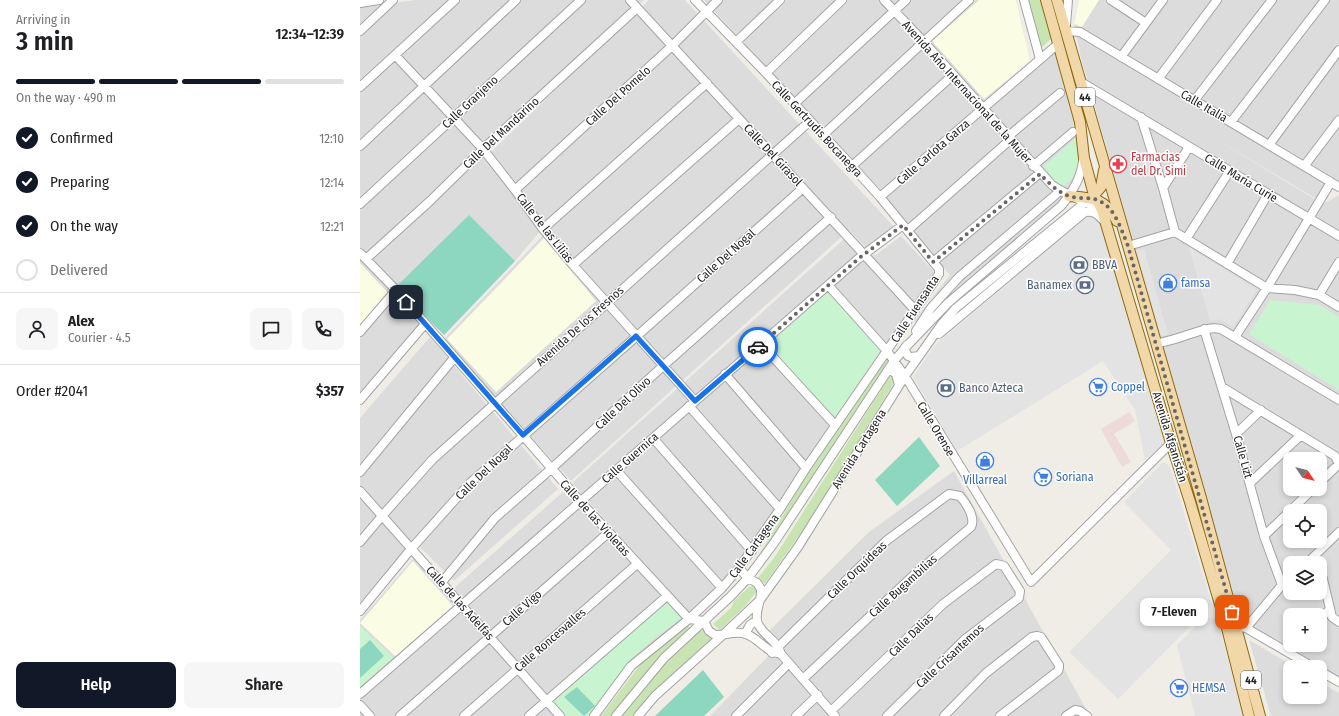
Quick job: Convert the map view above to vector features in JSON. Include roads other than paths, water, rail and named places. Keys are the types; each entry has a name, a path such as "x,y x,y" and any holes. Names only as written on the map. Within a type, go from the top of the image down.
{"main road":[{"name":"Avenida Afganistán","path":"1046,0 1080,122 1084,158 1092,198 1102,210 1171,443 1190,502 1236,627 1249,716"},
{"name":"Avenida Afganistán","path":"1057,0 1104,168 1156,344 1260,716"},
{"path":"1092,198 1101,187 1104,168"},
{"path":"1069,196 1092,198 1108,207 1112,212 1128,246"},
{"path":"1132,310 1137,314 1146,338 1156,344"}],"street":[{"path":"360,3 379,0"},
{"path":"360,31 393,0"},
{"path":"360,87 455,0"},
{"path":"360,146 516,0"},
{"name":"Calle Granjeno","path":"360,204 581,0"},
{"name":"Calle Del Girasol","path":"630,0 915,310"},
{"name":"Calle Gertrudis Bocanegra","path":"696,0 852,166 880,197 933,262"},
{"name":"Calle Del Pomelo","path":"515,190 673,45 718,0"},
{"path":"736,42 780,0"},
{"path":"766,73 842,0"},
{"name":"Avenida Año Internacional de la Mujer","path":"884,0 984,108 1040,174 1052,185 1069,196"},
{"path":"794,104 906,0"},
{"path":"823,135 969,0"},
{"path":"1024,0 1040,58"},
{"path":"1066,28 1068,0"},
{"path":"1111,0 1146,23"},
{"path":"1121,57 1162,0"},
{"path":"1158,79 1218,0"},
{"path":"1194,101 1272,0"},
{"path":"1231,122 1325,0"},
{"name":"Calle Del Mandarino","path":"363,256 430,201 483,149 637,8"},
{"name":"Calle Italia","path":"1066,28 1080,32 1339,187"},
{"name":"Calle Carlota Garza","path":"880,197 1058,44"},
{"path":"1269,144 1339,50"},
{"name":"Calle de las Lilias","path":"395,55 483,149 543,229 606,303 663,366 692,404 780,509"},
{"path":"852,166 953,75"},
{"name":"Calle María Curie","path":"1081,82 1229,172 1339,236"},
{"path":"543,229 707,83"},
{"name":"Calle Guernica","path":"360,694 864,254 906,228 1010,140 1011,134 1060,93"},
{"path":"1140,117 1163,188 1175,232 1267,288 1295,290 1319,295 1339,306"},
{"path":"573,265 740,119"},
{"path":"1304,166 1339,120"},
{"name":"Avenida De los Fresnos","path":"360,542 432,460 810,121"},
{"path":"1034,166 1073,132"},
{"path":"1163,188 1189,147"},
{"name":"Avenida Cartagena","path":"616,716 664,658 731,596 748,578 774,543 894,361 904,349 948,303 1061,206 1069,196 1082,170 1084,158"},
{"path":"1186,239 1229,172"},
{"name":"Calle Fuensanta","path":"887,351 939,274 939,269 933,262 1040,174"},
{"path":"1235,337 1310,219 1331,182"},
{"name":"Calle Del Nogal","path":"360,611 411,549 470,483 803,188"},
{"path":"919,356 908,356 904,349 931,308 959,277 1060,191"},
{"path":"1227,264 1268,194"},
{"name":"Avenida Cartagena","path":"638,716 655,696 725,634 760,600 798,547 899,385 941,325 956,308 1092,198"},
{"path":"929,342 1084,212 1091,211 1106,223"},
{"name":"Calle Del Olivo","path":"442,582 495,518 551,469 663,366 831,218"},
{"path":"1128,246 1175,232"},
{"name":"Calle de las Violetas","path":"363,256 396,290 551,469 666,596 689,619"},
{"path":"1319,295 1339,262"},
{"name":"Calle Orense","path":"828,286 887,351 905,376 1031,582 1171,443"},
{"path":"360,332 396,290"},
{"path":"360,400 425,324"},
{"path":"1156,344 1187,336 1204,329 1221,329 1339,400"},
{"name":"Calle Lizt","path":"1204,329 1236,434 1264,536 1282,585"},
{"path":"761,344 835,425"},
{"name":"Calle Cartagena","path":"594,716 631,666 689,619 722,588 739,568 752,551 835,425 887,351"},
{"path":"360,472 454,358"},
{"path":"889,369 896,374 899,385"},
{"path":"725,374 806,468"},
{"path":"1222,387 1335,456 1339,464 1327,475"},
{"path":"1236,434 1261,410"},
{"path":"1250,483 1301,435"},
{"path":"653,438 752,551"},
{"path":"616,470 722,588"},
{"name":"Calle de las Adelfas","path":"360,491 442,582 460,606 560,716"},
{"name":"Calle Orquídeas","path":"777,651 886,541 949,494"},
{"name":"Calle Bugambilias","path":"803,679 916,573 971,527 973,519 964,500 960,496 949,494"},
{"path":"1297,504 1306,496"},
{"path":"1264,536 1283,518"},
{"name":"Calle Vigo","path":"400,716 608,532"},
{"path":"1317,554 1339,532"},
{"name":"Calle Roncesvalles","path":"464,716 637,564"},
{"name":"Calle Dalias","path":"833,714 943,604 996,564"},
{"name":"Calle Crisantemos","path":"887,716 964,640 1019,598 1020,591 1006,568 1001,564 996,564"},
{"path":"739,568 748,578 755,581 760,586 761,594 757,611 757,620 761,628 777,651 818,695 833,714"},
{"path":"1282,585 1236,627 1283,650"},
{"path":"529,716 666,596"},
{"path":"1327,596 1332,617 1339,622"},
{"path":"1327,612 1330,609"},
{"path":"689,619 704,621 709,630 715,635 735,632 745,634 777,651"},
{"path":"745,634 750,625 757,620"},
{"path":"944,716 986,673 1032,637 1037,636 1044,640 1060,668 1055,674 1000,716"},
{"path":"1288,652 1301,660"},
{"path":"736,716 789,663"},
{"path":"1327,675 1339,682"},
{"path":"796,716 818,695"},
{"path":"360,705 370,716"},
{"path":"1066,716 1074,710 1087,716"}],"place":[{"name":"Farmacias del Dr. Simi","path":"1118,164"},
{"name":"BBVA","path":"1079,265"},
{"name":"famsa","path":"1168,283"},
{"name":"Banamex","path":"1085,285"},
{"name":"Coppel","path":"1098,387"},
{"name":"Banco Azteca","path":"946,388"},
{"name":"Villarreal","path":"985,461"},
{"name":"Soriana","path":"1043,477"},
{"name":"7-Eleven","path":"1232,612"},
{"name":"HEMSA","path":"1179,688"}]}
